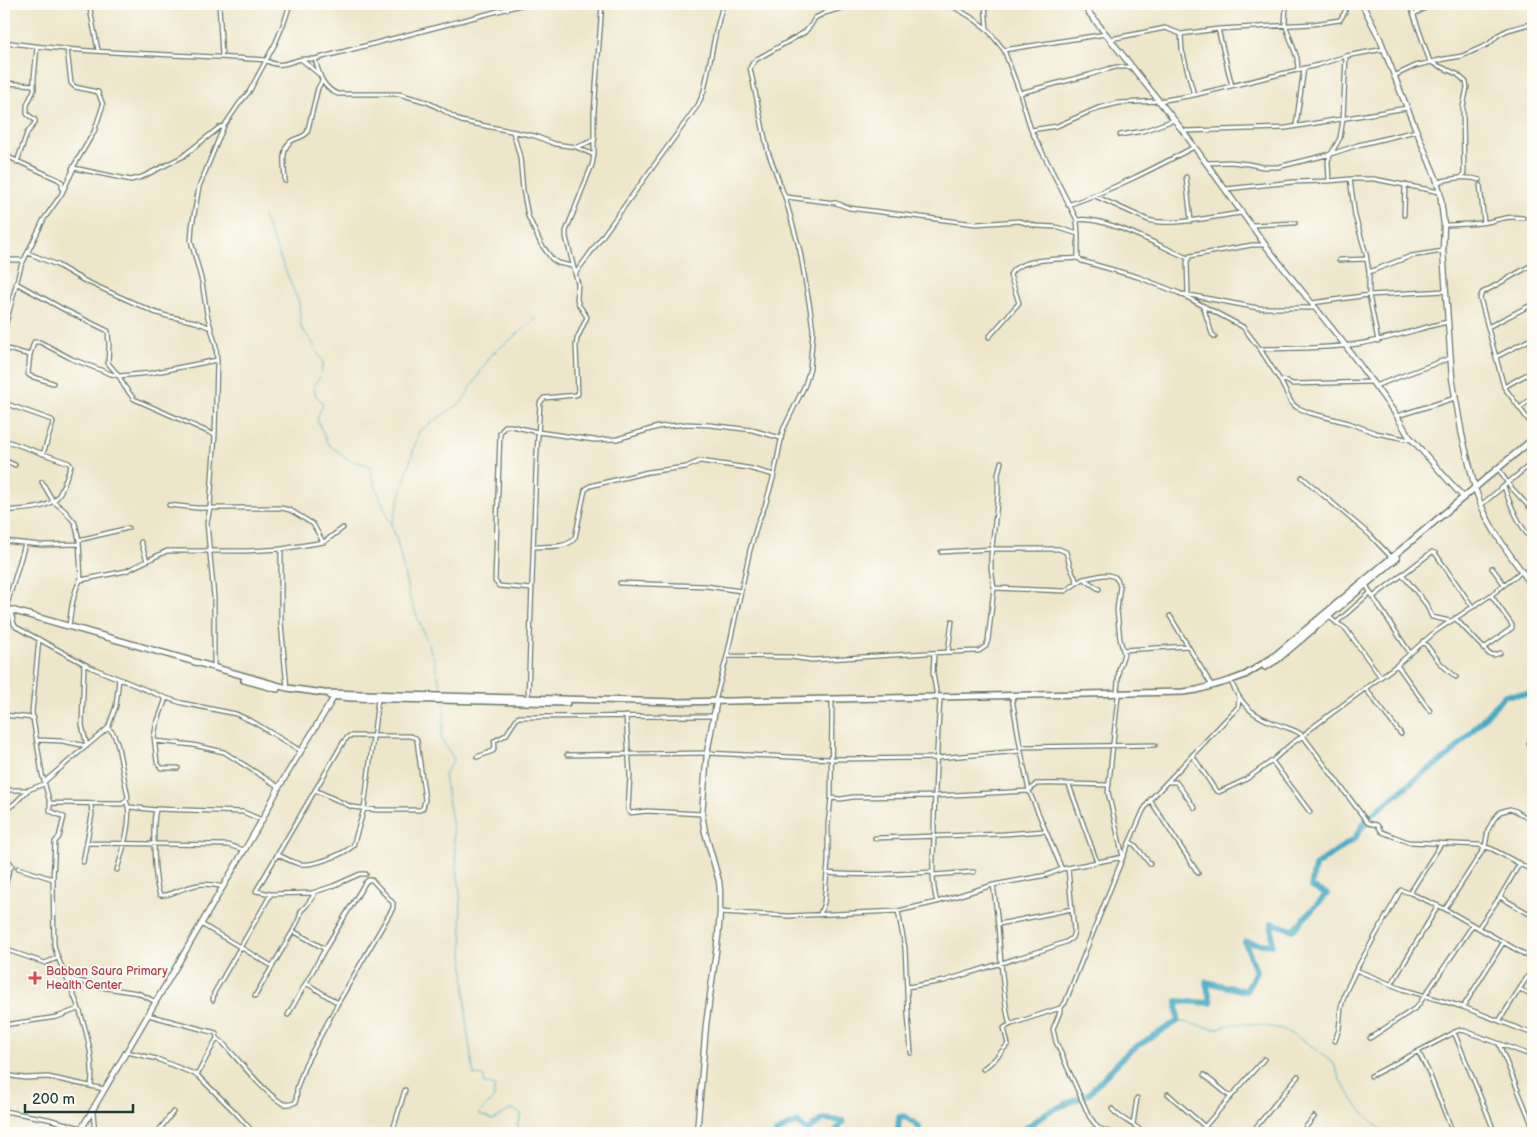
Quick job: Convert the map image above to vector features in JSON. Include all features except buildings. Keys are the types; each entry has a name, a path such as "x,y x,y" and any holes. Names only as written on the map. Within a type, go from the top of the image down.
{"main road":[{"path":"938,698 1012,698 1183,692 1212,686 1245,674 1272,658 1418,538 1533,439"},
{"path":"6,610 69,626 262,685 296,693 334,697 677,705 1191,694 1232,684 1278,659 1464,497 1500,471 1531,445"},
{"path":"6,610 287,688 341,694 715,703 832,702 851,700"}],"street":[{"path":"89,4 98,50"},
{"path":"219,4 222,56"},
{"path":"214,668 214,597 207,523 210,508 215,435 217,360 216,346 191,241 192,226 199,187 224,126 249,92 276,42 290,4"},
{"path":"4,42 67,49 222,56 288,64 302,59 315,59 525,4"},
{"path":"528,698 540,403 544,398 576,395 578,392 575,352 577,339 587,317 577,299 578,284 566,242 566,231 592,165 594,155 594,112 602,4"},
{"path":"574,274 698,105 704,92 723,4"},
{"path":"697,1133 706,1025 720,912 719,881 705,832 702,814 707,753 715,703 758,522 774,475 781,438 805,385 810,368 813,340 810,308 800,250 785,197 768,152 750,68 758,60 805,32 814,18 825,12 855,4"},
{"path":"949,4 987,29 1004,50 1031,130 1077,220 1078,258"},
{"path":"985,4 987,29"},
{"path":"1082,4 1195,146 1266,246 1345,345 1397,416 1404,430 1464,497"},
{"path":"1286,4 1285,24 1297,58 1298,69"},
{"path":"1111,39 1165,28 1181,34 1218,29 1313,24 1340,20 1345,4"},
{"path":"1362,4 1380,39 1440,192 1444,225 1443,251 1452,378 1462,436 1480,506 1502,544 1533,587"},
{"path":"1410,4 1430,62 1457,74 1466,82 1467,87 1463,107 1464,172 1460,178"},
{"path":"1414,14 1433,4"},
{"path":"1394,76 1415,66 1470,53 1489,44 1508,30 1533,23"},
{"path":"1218,29 1232,86"},
{"path":"1004,50 1106,33"},
{"path":"1181,34 1182,50 1194,95"},
{"path":"17,162 27,133 35,122 26,113 27,105 34,90 37,47"},
{"path":"62,195 63,185 94,132 103,105 98,92 75,87 71,83 67,49"},
{"path":"1031,130 1057,126 1098,108 1119,103 1159,101 1194,95 1326,63 1346,56 1384,49"},
{"path":"1329,181 1328,161 1340,138 1343,119 1346,56"},
{"path":"302,59 320,76"},
{"path":"315,59 322,81 332,92 338,94 407,95 442,108 461,121 535,136 555,144 576,147 594,155"},
{"path":"1020,93 1089,76 1108,68 1132,67"},
{"path":"1296,125 1304,68"},
{"path":"285,181 285,151 287,144 307,133 318,88 322,81"},
{"path":"4,83 34,85"},
{"path":"1183,131 1286,128 1407,108"},
{"path":"1120,134 1143,132 1174,119"},
{"path":"4,331 21,266 44,219 62,195 74,168 131,180 142,177 182,157 220,127 224,126"},
{"path":"1207,163 1230,162 1263,167 1278,167 1417,131"},
{"path":"513,132 520,157 528,216 541,244 552,259 558,263 572,266"},
{"path":"576,147 594,139"},
{"path":"1068,205 1095,196 1149,171 1195,146"},
{"path":"4,155 57,179 63,185"},
{"path":"1186,177 1191,221"},
{"path":"1437,182 1460,178 1480,180"},
{"path":"1350,179 1355,216 1367,259 1369,295 1378,341"},
{"path":"1226,189 1293,182 1374,179 1440,192"},
{"path":"1404,215 1405,184"},
{"path":"1480,185 1484,222"},
{"path":"1095,196 1152,221 1191,221 1242,213"},
{"path":"785,197 836,203 849,208 976,224 1019,221 1036,226 1056,227 1078,234"},
{"path":"1349,217 1355,216"},
{"path":"1444,225 1484,222 1508,217 1523,218"},
{"path":"1077,220 1105,222 1188,258 1190,256 1252,245 1266,246"},
{"path":"1252,226 1295,223"},
{"path":"1369,272 1411,256 1443,251"},
{"path":"28,253 57,264 83,280 154,312 196,322 211,328"},
{"path":"988,337 1019,303 1010,275 1013,269 1036,260 1078,258 1082,261 1138,277 1179,293 1243,327 1260,349 1280,380 1291,402 1296,407 1376,433 1414,440"},
{"path":"1188,258 1188,295"},
{"path":"1339,260 1367,259"},
{"path":"4,260 24,260"},
{"path":"1532,268 1480,295 1504,387 1533,426"},
{"path":"16,283 108,331 108,363 134,399 215,435"},
{"path":"1312,303 1369,295 1446,291"},
{"path":"1179,293 1258,308 1315,308"},
{"path":"1488,327 1533,304"},
{"path":"1203,306 1212,334 1215,337"},
{"path":"1260,349 1345,345 1378,341 1448,322"},
{"path":"1496,357 1533,338"},
{"path":"53,383 28,374 30,355 34,342 40,342 72,359 119,376 151,373 217,360"},
{"path":"4,348 30,355"},
{"path":"1280,380 1292,384 1373,384 1450,358"},
{"path":"1504,387 1533,371"},
{"path":"1520,408 1533,396"},
{"path":"1397,416 1455,398"},
{"path":"4,403 52,420 53,423 43,454"},
{"path":"532,589 500,586 495,581 500,432 505,426 585,440 618,440 658,427 687,424 752,430 781,438"},
{"path":"4,440 71,464 58,496 53,501 42,506 4,511"},
{"path":"1531,445 1533,454"},
{"path":"4,460 15,465"},
{"path":"533,547 564,545 575,538 585,490 590,486 648,472 686,467 700,461 748,468 774,475"},
{"path":"727,656 790,656 812,660 979,651 986,646 988,640 994,588 991,568 992,549 998,495 998,474 1001,462"},
{"path":"1480,506 1533,462"},
{"path":"1500,471 1506,485 1507,497 1533,542"},
{"path":"1302,477 1370,535 1392,558"},
{"path":"42,482 53,501 75,523 79,542 81,580"},
{"path":"1506,485 1533,511"},
{"path":"169,505 210,508 281,508 290,510 313,524 324,542"},
{"path":"4,541 25,544 79,542 128,528"},
{"path":"69,626 72,603 80,580 126,571 167,551 211,552 281,549 324,542 343,528"},
{"path":"141,542 147,561"},
{"path":"25,544 6,610 16,627 84,664 166,698 236,714 302,751"},
{"path":"281,549 281,623 287,688"},
{"path":"941,552 992,549 1059,549 1066,552 1078,582"},
{"path":"1373,597 1432,552 1435,553 1472,606"},
{"path":"1492,568 1504,584"},
{"path":"1192,755 1216,791 1219,792 1244,780 1272,761 1309,730 1397,665 1423,641 1490,595 1522,570"},
{"path":"1402,574 1426,604 1432,617 1450,622"},
{"path":"994,588 1065,591 1083,578 1109,575 1115,577 1118,581 1120,586 1117,610 1120,639 1124,650 1119,669 1108,792 1123,857"},
{"path":"1083,578 1099,589"},
{"path":"620,583 706,586 741,591"},
{"path":"1366,584 1410,653"},
{"path":"1336,623 1370,592"},
{"path":"1484,649 1512,628 1512,625 1490,595"},
{"path":"1170,616 1212,686"},
{"path":"1329,616 1346,629 1380,676"},
{"path":"1455,618 1489,654 1500,653"},
{"path":"948,652 952,621"},
{"path":"39,639 33,706 37,740 50,811 64,818 59,837 55,842 53,879 54,944 57,958 67,978 78,1009 92,1056 93,1073 91,1086"},
{"path":"1423,641 1441,664 1456,677"},
{"path":"1124,650 1188,646"},
{"path":"934,653 933,673 938,698 933,874 937,902"},
{"path":"84,664 82,725 87,746"},
{"path":"1397,665 1430,711"},
{"path":"4,811 28,790 44,783 108,728 116,706 119,679"},
{"path":"1232,684 1239,699 1255,714 1263,719 1295,730 1304,736 1367,821 1377,825 1382,832 1408,842 1479,845 1492,849 1533,870"},
{"path":"1365,688 1402,734"},
{"path":"4,1111 48,1118 81,1131 262,820 279,787 334,697"},
{"path":"166,698 156,726 155,740 159,766 161,768 178,768"},
{"path":"1012,698 1029,791 1062,869"},
{"path":"277,854 305,864 339,855 351,848 355,843 364,809 378,699"},
{"path":"1113,1133 1098,1128 1088,1116 1056,1042 1053,1029 1060,1008 1068,997 1142,811 1166,782 1238,707 1239,699"},
{"path":"820,914 824,903 827,873 828,825 831,798 832,702"},
{"path":"4,715 34,718"},
{"path":"626,716 630,776 628,810 630,813 651,811 702,814"},
{"path":"477,757 493,751 494,741 506,735 519,717 714,716"},
{"path":"50,803 122,804 126,801 128,797 118,742 108,728"},
{"path":"315,790 346,806 377,810 420,810 423,808 425,800 422,767 416,738 410,736 354,736 347,738 315,790 256,891 271,894 312,893 334,886 360,874 366,874"},
{"path":"37,740 62,741 87,746"},
{"path":"155,740 193,745 224,752 279,787"},
{"path":"567,755 707,753 831,760 937,758 1021,749 1155,745"},
{"path":"1272,761 1310,812"},
{"path":"1166,782 1176,782 1194,808"},
{"path":"831,798 934,796 1029,791 1036,784 1052,783 1109,785"},
{"path":"1069,785 1097,862"},
{"path":"4,790 28,790"},
{"path":"1150,800 1198,873"},
{"path":"117,870 124,844 130,807 126,801"},
{"path":"83,862 92,815 91,804"},
{"path":"130,807 156,810 243,812 262,820"},
{"path":"1445,909 1485,847 1488,830 1500,812 1510,809 1533,822"},
{"path":"156,810 154,844 156,884 160,895 165,896 203,883 223,887"},
{"path":"875,838 1045,831"},
{"path":"1130,842 1135,845 1150,864"},
{"path":"87,843 228,845 244,850"},
{"path":"1410,893 1441,844"},
{"path":"720,912 788,916 898,911 937,902 993,885 1047,875 1062,869 1123,857"},
{"path":"4,860 10,862 12,866 8,870 4,887"},
{"path":"1478,928 1500,897 1520,863"},
{"path":"18,868 53,879"},
{"path":"907,987 944,981 1066,942 1072,938 1074,931 1068,868"},
{"path":"827,873 852,875 974,872"},
{"path":"148,1015 214,1032 217,1038 273,1096 284,1104 292,1105 296,1102 297,1088 305,1065 393,908 393,903 372,880 368,880 365,883 288,1015"},
{"path":"993,885 999,924 1000,963 1004,997 1011,1024"},
{"path":"1335,1041 1345,993 1401,890 1438,905 1533,959"},
{"path":"255,996 293,931 301,911 313,896 312,893"},
{"path":"212,1000 214,993 271,894"},
{"path":"1500,897 1533,916"},
{"path":"824,903 829,914"},
{"path":"1391,985 1438,905"},
{"path":"999,924 1072,909"},
{"path":"898,911 905,948 904,959 911,1053"},
{"path":"201,924 272,966"},
{"path":"1370,1038 1417,1007 1473,925"},
{"path":"293,931 325,949"},
{"path":"1463,1007 1503,943"},
{"path":"4,949 45,963 57,958"},
{"path":"1499,1021 1533,968"},
{"path":"1356,970 1391,985 1463,1007 1533,1034"},
{"path":"67,978 106,988 138,993 156,1002"},
{"path":"306,983 338,1004"},
{"path":"1520,989 1533,996"},
{"path":"983,1069 1008,1044 1004,1028 1060,1008"},
{"path":"4,1024 57,1017 78,1009"},
{"path":"1371,1076 1459,1030 1533,1056"},
{"path":"1454,1032 1495,1133"},
{"path":"197,1075 217,1038"},
{"path":"1499,1044 1533,1127"},
{"path":"1418,1051 1440,1097 1453,1133"},
{"path":"127,1052 157,1059 197,1075 254,1133"},
{"path":"1200,1133 1264,1058"},
{"path":"4,1075 25,1078 48,1077 105,1089"},
{"path":"1204,1075 1231,1097"},
{"path":"1251,1133 1298,1076"},
{"path":"392,1133 405,1090"},
{"path":"1168,1094 1212,1133"},
{"path":"1133,1124 1137,1098"},
{"path":"1112,1109 1115,1114 1133,1124 1143,1133"},
{"path":"93,1110 95,1132 106,1133"},
{"path":"158,1133 173,1112"},
{"path":"1300,1133 1314,1117"}],"waterway":[{"path":"1531,4 1533,16"},
{"path":"263,216 299,303 301,327 312,342 323,363 320,378 314,384 315,394 323,404 317,419 327,443 349,460 369,465 396,537 410,599 433,656 443,695"},
{"path":"392,524 419,431 462,402 491,355 536,319"},
{"path":"1019,1133 1048,1112 1087,1095 1129,1051 1178,1021 1177,1001 1211,1003 1206,982 1246,991 1256,971 1245,942 1272,945 1272,923 1293,930 1327,894 1311,887 1315,866 1355,838 1368,818 1419,776 1450,755 1505,695 1533,694"},
{"path":"444,701 445,712 441,739 454,759 444,775 452,821 460,893 467,1028 474,1075 484,1076 484,1084 494,1085 494,1098 478,1114 493,1120 512,1109 522,1114 517,1126 523,1133"},
{"path":"1178,1021 1216,1029 1231,1024 1253,1024 1282,1029 1306,1042 1334,1064 1340,1080 1359,1108 1384,1133"},
{"path":"891,1133 898,1131 899,1117 905,1116 919,1127 919,1133"},
{"path":"776,1133 797,1122 807,1131 823,1119 843,1121 835,1133"}],"place":[{"name":"Babban Saura Primary Health Center","path":"35,978"}]}
